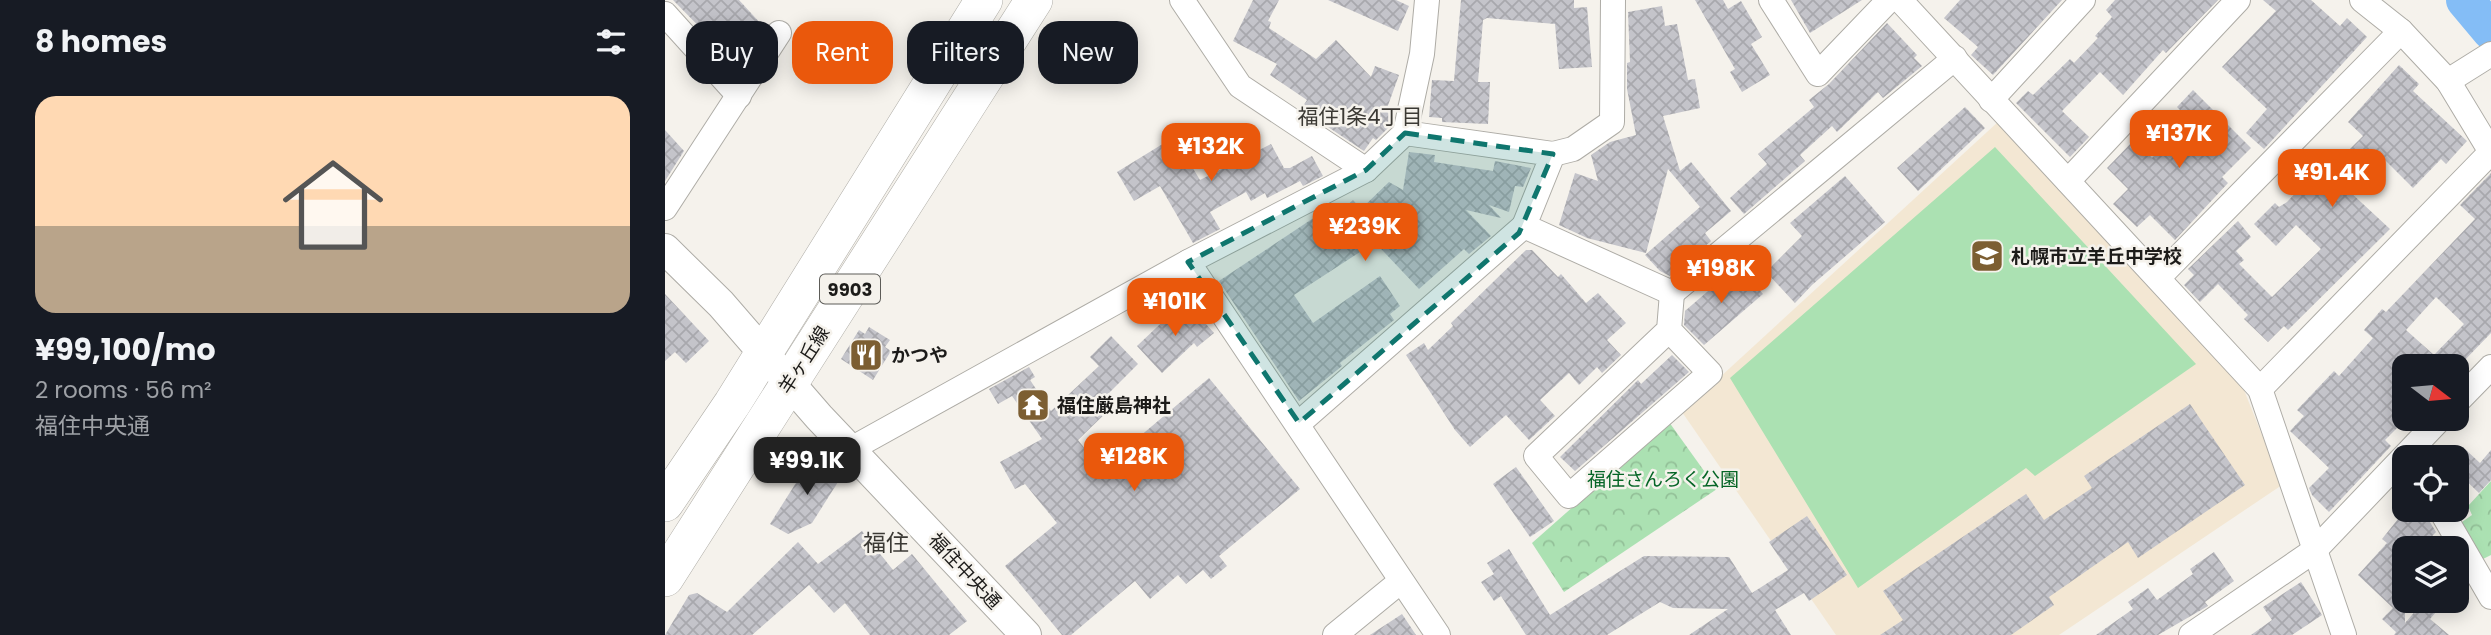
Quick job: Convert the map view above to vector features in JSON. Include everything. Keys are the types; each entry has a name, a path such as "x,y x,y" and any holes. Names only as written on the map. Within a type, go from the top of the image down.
{"main road":[{"name":"羊ヶ丘線","path":"665,503 732,404 984,0"},
{"name":"羊ヶ丘線","path":"665,578 1034,0"}],"street":[{"path":"1182,0 1202,10 1240,86 1366,170"},
{"path":"851,449 1188,262 1366,170 1405,133 1422,54 1427,0"},
{"path":"1405,133 1553,154 1573,149 1612,122 1613,0"},
{"path":"1771,0 1818,74 1889,0"},
{"path":"1900,0 2260,389 2344,635"},
{"path":"1991,100 2083,0"},
{"path":"2068,181 2238,0"},
{"path":"2260,389 2491,152 2448,81 2401,31 2362,0"},
{"path":"665,14 739,96"},
{"path":"2158,277 2401,31"},
{"path":"665,208 779,33"},
{"path":"2448,81 2491,54"},
{"path":"1669,330 1710,373 1569,496 1536,456 1669,330 1672,293 1955,58"},
{"path":"1299,424 1524,226 1553,154"},
{"path":"1524,226 1672,293"},
{"name":"福住中央通","path":"665,249 1025,635"},
{"path":"1188,262 1438,635"},
{"path":"2469,390 2491,367"},
{"path":"2417,445 2429,431"},
{"path":"2191,635 2315,550 2392,471"},
{"path":"2448,522 2491,597"},
{"path":"1335,635 1401,581"}],"highlighted area":[{"path":"1405,133 1553,154 1519,233 1299,423 1188,262 1366,170"}],"shaded area":[{"name":"札幌市立羊丘中学校","path":"1999,121 2244,390 2282,485 2059,635 1836,635 1682,412"}],"green space":[{"path":"1995,147 2196,364 2035,476 2026,468 1858,588 1730,378"},
{"name":"福住さんろく公園","path":"1669,422 1717,489 1564,592 1532,543"},
{"path":"2491,481 2491,555 2483,559 2462,522 2469,522 2472,515 2469,505"}],"building":[{"path":"673,0 739,0 758,21 694,21"},
{"path":"1253,0 1279,0 1268,21 1271,22 1269,28 1316,59 1336,40 1371,77 1375,66 1399,75 1386,111 1393,117 1392,124 1376,140 1373,138 1364,151 1301,109 1307,100 1270,75 1277,64 1233,41"},
{"path":"1328,0 1396,0 1409,6 1398,31"},
{"path":"1461,0 1574,0 1574,8 1587,7 1592,67 1559,69 1555,24 1487,18 1483,20 1478,82 1490,82 1488,124 1442,122 1442,118 1429,117 1432,80 1454,81"},
{"path":"1695,0 1723,0 1728,9 1741,1 1762,37 1751,44 1770,75 1742,92 1730,72 1735,69"},
{"path":"1791,0 1862,0 1810,33"},
{"path":"1960,0 2062,0 1993,75 1971,55 1978,47 1944,18"},
{"path":"2115,0 2218,0 2166,53 2163,50 2123,95 2100,72 2062,111 2089,137 2070,157 2016,103 2028,91 2033,95 2070,59 2074,63 2098,38 2095,36 2112,17 2106,10"},
{"path":"2263,0 2311,0 2340,26 2347,18 2367,37 2264,149 2246,133 2267,109 2222,67 2276,11"},
{"path":"1662,6 1665,26 1677,24 1688,80 1695,79 1700,108 1663,116 1680,171 1691,162 1731,211 1705,233 1711,241 1670,276 1660,271 1645,255 1700,207 1668,169 1646,253 1587,238 1559,225 1575,173 1598,181 1591,155 1610,142 1636,135 1627,89 1627,63 1630,62 1628,12"},
{"path":"1887,23 1917,55 1914,58 1922,66 1883,98 1878,92 1837,132 1832,126 1800,155 1805,161 1744,214 1730,198 1767,164 1758,154 1814,107 1809,100 1829,84"},
{"path":"2399,65 2419,84 2413,91 2467,141 2446,164 2441,159 2413,188 2382,157 2349,191 2390,229 2288,330 2284,326 2268,342 2244,319 2248,315 2218,284 2200,302 2184,285 2194,275 2188,269 2238,221 2251,237 2236,251 2244,260 2239,264 2272,297 2321,249 2296,225 2276,246 2254,224 2275,203 2279,207 2287,202 2319,168 2325,174 2363,136 2348,122"},
{"path":"2193,90 2251,148 2222,177 2228,183 2175,240 2150,215 2137,227 2113,204 2128,189 2107,168 2134,140 2152,158 2183,125 2177,118 2182,112 2177,107"},
{"path":"1965,107 1985,128 1918,191 1897,168"},
{"path":"665,130 684,151 665,181"},
{"path":"1174,137 1200,180 1271,144 1284,168 1290,168 1312,156 1323,176 1303,186 1300,181 1267,198 1265,193 1251,201 1246,192 1210,212 1220,229 1193,243 1160,186 1134,201 1117,172"},
{"path":"1409,152 1435,155 1434,162 1493,171 1495,161 1531,168 1523,187 1515,186 1509,212 1489,205 1501,218 1466,210 1491,236 1469,254 1464,249 1419,289 1367,234 1357,242 1363,250 1294,295 1313,323 1380,276 1400,306 1390,314 1394,320 1340,363 1342,366 1299,401 1219,281 1318,215 1325,225 1353,200 1361,209 1389,182 1403,190"},
{"path":"2491,173 2491,333 2469,356 2435,354 2464,324 2436,297 2406,330 2433,354 2392,354 2394,431 2385,440 2391,446 2329,512 2312,495 2309,488 2329,468 2290,431 2304,416 2297,410 2334,371 2339,376 2373,338 2364,330 2382,309 2386,312 2475,219 2460,205"},
{"path":"1845,176 1885,222 1795,303 1766,272 1802,236 1790,223"},
{"path":"1526,250 1532,250 1558,277 1561,274 1586,303 1598,293 1626,323 1607,340 1621,355 1602,373 1597,367 1579,385 1569,373 1540,400 1555,416 1529,440 1506,415 1470,447 1455,430 1406,355 1424,343 1428,350 1453,326 1451,323"},
{"path":"1738,265 1763,294 1704,345 1684,325 1685,311"},
{"path":"665,294 709,341 686,363 675,352 665,361"},
{"path":"1188,304 1214,333 1197,347 1194,343 1162,373 1137,346 1177,308 1180,312"},
{"name":"かつや","path":"869,327 890,340 885,347 891,351 873,380 841,359 859,330 865,334"},
{"path":"1111,336 1138,364 1106,396 1114,405 1078,440 1101,469 1209,378 1300,489 1219,556 1227,566 1211,579 1203,570 1186,584 1178,575 1150,599 1135,581 1071,635 1062,635 1005,566 1057,523 1025,484 1015,489 1000,462 1042,439 1012,396 998,404 989,389 1029,367 1035,377 1030,380 1051,411 1099,366 1090,357"},
{"path":"1672,355 1689,372 1575,471 1560,457 1638,380 1641,384"},
{"path":"2190,404 2245,485 2138,558 2128,542 2049,597 2054,605 2011,635 1880,635 1903,620 1883,591 2026,494 2044,520 2092,488 2084,476"},
{"path":"2491,450 2491,480 2479,493 2469,483 2469,453 2480,463"},
{"path":"813,456 843,474 812,523 788,534 770,524"},
{"path":"1516,467 1554,521 1530,537 1493,484"},
{"path":"1807,516 1847,575 1809,601 1804,593 1775,610 1791,635 1689,635 1728,609 1673,608 1660,602 1607,635 1526,635 1501,596 1494,601 1481,582 1494,574 1487,563 1509,549 1550,615 1644,556 1729,557 1752,593 1788,570 1769,542"},
{"path":"2396,522 2430,522 2436,532 2432,536 2392,536 2392,607 2358,575 2387,543 2382,539"},
{"path":"862,531 893,570 912,554 967,621 949,635 870,635 845,603 834,613 809,585 752,635 665,635 689,595 697,593 727,612 798,542 818,564"},
{"path":"2214,552 2234,581 2205,602 2208,606 2158,635 2096,635 2133,609 2128,602 2148,588 2157,600 2193,574 2190,569"},
{"path":"2301,582 2322,615 2292,635 2251,635 2272,620 2263,607"},
{"path":"2392,609 2392,613 2405,613 2405,623 2414,613 2435,613 2430,619 2449,635 2394,635 2396,632 2382,619"},
{"path":"1402,614 1416,635 1370,635"}],"waterway":[{"path":"2465,0 2491,31"}],"place":[{"name":"札幌市立羊丘中学校","path":"1987,256"},
{"name":"かつや","path":"866,355"},
{"name":"福住厳島神社","path":"1033,405"}],"district":[{"name":"福住1条4丁目","path":"1360,116"},
{"name":"福住","path":"886,543"}]}
